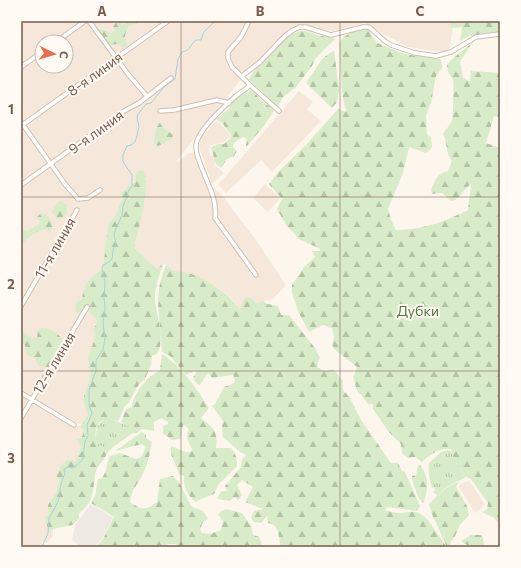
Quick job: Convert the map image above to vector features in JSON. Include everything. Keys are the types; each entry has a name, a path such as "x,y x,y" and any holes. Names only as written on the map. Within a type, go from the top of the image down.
{"street":[{"path":"67,34 85,21"},
{"path":"89,21 145,94"},
{"name":"8-я линия","path":"22,124 168,21"},
{"path":"249,21 241,36 228,52 228,58 232,67 279,111"},
{"path":"242,76 260,62 285,36 300,27 305,27 331,35 363,27 369,27 386,42 415,53 436,56 451,52 476,37 500,34"},
{"path":"21,67 34,58"},
{"name":"9-я линия","path":"21,185 124,111 140,103 171,78"},
{"path":"250,85 229,102 201,133 197,139 196,145 197,154 216,206 215,218 256,275"},
{"path":"160,111 174,110 218,100 229,102"},
{"path":"22,124 78,199 88,198 100,190"},
{"name":"11-я линия","path":"21,306 77,210"},
{"name":"12-я линия","path":"21,418 87,307"},
{"path":"21,393 74,425"}],"shaded area":[{"path":"21,21 454,21 449,53 408,47 364,23 333,31 305,27 289,33 245,74 176,162 189,153 194,153 205,181 221,194 258,243 286,285 273,299 256,303 251,298 240,309 231,298 217,287 188,273 172,271 164,263 157,270 134,248 144,202 90,366 91,376 84,396 88,415 82,424 76,423 75,426 80,426 83,428 83,435 80,439 78,439 81,447 75,461 65,460 47,526 48,530 53,528 53,536 47,543 42,541 41,547 21,547"},
{"path":"299,91 313,102 307,109 321,121 272,172 261,160 226,193 218,185"},
{"path":"216,121 222,125 231,136 224,142 211,145 209,152 215,160 215,165 224,173 212,184 199,147 201,138"},
{"path":"265,184 280,198 268,212 253,198"},
{"path":"469,480 485,505 475,513 458,486"},
{"path":"91,504 113,518 102,539 95,547 81,547 72,540 75,525"}],"green space":[{"path":"119,21 122,25 126,23 126,21 137,21 137,23 129,26 125,38 128,45 124,48 117,44 107,44 98,32 101,29 112,33 115,30 113,27 116,22"},
{"path":"451,21 500,21 500,32 496,34 470,36 460,41 462,27 452,28 450,25"},
{"name":"Дубки","path":"367,28 377,43 404,54 441,59 442,68 436,76 431,103 426,115 427,135 431,137 432,147 426,153 409,147 403,173 388,209 396,230 424,227 451,218 468,210 471,184 457,199 451,201 442,193 432,194 431,190 439,176 448,171 452,161 448,154 446,141 443,134 452,121 453,114 453,80 448,72 447,65 473,42 460,62 463,77 470,82 471,71 500,73 500,117 494,116 486,143 500,148 500,524 494,518 482,512 487,509 488,503 471,479 466,477 453,458 451,449 443,449 435,452 422,462 415,457 408,458 402,453 401,444 388,431 373,409 373,404 368,404 357,390 353,378 357,367 334,349 332,344 334,337 332,328 323,325 309,332 298,311 292,293 292,285 305,266 315,257 312,251 320,251 320,249 300,240 286,225 277,209 282,199 269,184 278,172 306,145 338,109 346,112 342,92 339,43 348,34"},
{"path":"302,31 335,39 315,59 312,66 296,87 284,96 277,107 249,79 256,69 285,38"},
{"path":"334,50 339,90 337,102 332,108 306,83 322,59"},
{"path":"250,90 255,92 259,98 274,111 264,126 247,146 247,139 243,137 233,144 233,147 237,151 234,156 227,159 221,168 216,164 211,148 218,144 224,144 232,136 223,124 216,119 229,109 231,103 236,98 249,92"},
{"path":"159,123 173,135 172,139 158,146 154,144 154,141"},
{"path":"143,170 146,186 145,197 134,248 157,269 164,263 155,291 161,334 160,348 157,354 152,356 151,365 145,379 139,384 129,402 124,407 118,421 112,420 109,414 106,420 100,422 97,428 95,437 98,446 103,446 107,453 95,472 93,492 86,507 79,513 79,519 72,525 48,530 45,517 49,514 48,505 56,493 59,480 56,476 67,459 75,461 81,447 77,439 80,439 83,435 83,429 80,426 88,415 84,404 84,396 91,376 88,358 95,337 93,330 97,320 87,310 84,309 78,313 75,311 76,302 82,299 88,281 103,269 108,225 117,214 123,199 121,195 122,192 135,182 137,171"},
{"path":"61,201 67,205 67,212 60,220 53,214 52,211 57,203"},
{"path":"41,213 49,217 52,223 52,229 50,232 46,229 36,233 29,237 21,245 21,228 26,232 39,224 41,222 37,217"},
{"path":"166,265 172,270 189,273 210,283 223,292 240,309 245,297 251,298 256,303 264,301 267,304 278,306 281,315 289,315 315,348 320,358 317,367 325,371 333,369 343,381 343,390 350,398 361,420 391,463 398,463 402,471 405,472 420,506 417,511 387,507 385,510 398,513 416,512 421,514 429,522 447,547 281,547 277,529 272,524 268,523 267,516 261,523 254,522 251,518 254,511 263,509 245,502 253,487 242,480 237,485 242,495 238,500 234,497 230,501 217,499 221,491 227,491 225,486 241,467 242,459 246,455 240,452 223,437 223,421 212,406 215,404 224,387 234,383 235,379 233,375 212,378 208,373 199,385 193,378 196,373 194,371 186,375 170,356 162,352 158,298 159,287"},
{"path":"42,328 54,332 60,336 63,341 53,362 48,368 38,365 35,359 26,354 25,345 21,342 21,330 33,339 37,338 38,330"},
{"path":"162,354 186,375 209,408 201,418 216,433 216,448 231,448 236,458 237,466 219,484 214,494 196,502 187,491 184,484 184,476 179,474 172,457 171,450 171,446 186,452 190,452 192,450 187,438 188,428 184,425 181,429 182,433 180,439 172,440 163,433 163,426 168,424 168,422 161,418 154,422 154,431 141,429 136,433 133,433 127,425 121,422 126,409 132,407 138,391 151,376 160,371"},
{"path":"109,414 112,420 127,425 133,433 107,453 103,446 98,446 95,438 97,427"},
{"path":"142,432 146,435 146,438 152,442 146,467 131,495 130,502 141,508 146,508 153,505 157,502 160,479 173,476 180,484 191,506 203,511 208,519 203,522 200,529 202,533 210,534 221,530 223,521 218,515 223,510 232,510 242,513 251,526 253,535 259,537 262,544 261,547 179,547 176,544 168,544 162,547 96,547 103,539 114,517 91,503 95,496 98,479 104,476 110,456 120,453 136,459 141,457 146,447 142,444 115,451"},
{"path":"448,450 451,451 453,458 466,477 448,486 438,496 433,492 435,490 434,487 432,488 429,478 429,463 441,452"},
{"path":"420,465 425,474 427,484 423,503 418,497 412,479 412,476 416,475 418,466"},
{"path":"459,482 456,487 467,506 469,515 460,525 450,545 446,545 429,504 446,488"},
{"path":"471,535 482,535 485,547 469,546 461,541"}],"waterway":[{"path":"42,547 48,533 49,518 58,502 61,484 65,473 64,469 76,466 83,459 85,441 88,436 87,425 92,413 89,405 89,390 96,371 96,361 103,349 105,339 103,323 105,309 105,282 102,268 103,265 108,263 112,258 116,244 114,234 122,215 123,206 128,192 132,186 132,175 123,162 123,155 127,146 135,142 139,126 137,118 138,114 146,104 151,103 164,87 175,79 178,59 182,52 186,51 193,42 201,40 204,32 215,21"}]}
